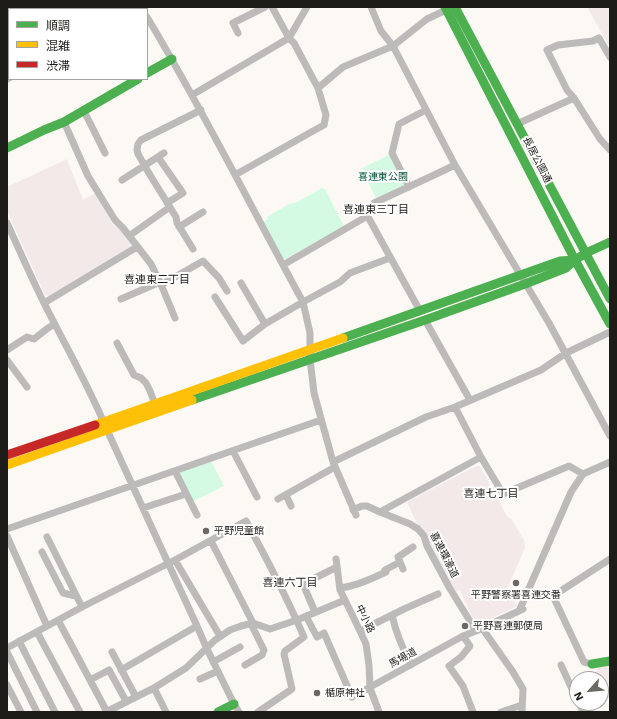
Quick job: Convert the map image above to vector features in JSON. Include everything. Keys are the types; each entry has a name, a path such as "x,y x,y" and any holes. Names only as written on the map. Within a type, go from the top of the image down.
{"street":[{"path":"238,33 233,23 265,7"},
{"path":"235,175 324,125 326,115 318,88 294,43 289,38 272,7"},
{"path":"192,95 289,38 308,7"},
{"path":"371,7 381,31 393,46 455,165 566,353 610,436"},
{"path":"318,88 343,67 393,46 427,19 449,8"},
{"name":"長居公園通","path":"449,8 517,124 610,299"},
{"name":"長居公園通","path":"449,8 575,260 610,324"},
{"path":"148,19 201,110 303,302 310,332 310,354 314,393 334,465"},
{"path":"610,57 599,38 593,41 558,44 547,50 567,90 574,98 600,139 610,150"},
{"path":"148,73 172,59"},
{"path":"7,148 30,136 64,122 136,80"},
{"path":"517,124 574,98"},
{"path":"192,249 177,223 176,217 144,166 137,150 138,144 141,140 201,110"},
{"path":"409,187 392,153 399,124 426,110"},
{"path":"84,111 105,153"},
{"path":"64,122 88,176 114,220 123,228 151,264 175,318"},
{"path":"122,180 161,155 183,193 129,236"},
{"path":"283,265 364,218 374,203 455,165"},
{"path":"179,226 203,212"},
{"path":"367,215 420,311"},
{"path":"7,222 44,303 97,407 143,508 172,562 220,636"},
{"path":"7,455 105,426 310,354 420,311 566,268 586,253 610,242"},
{"path":"44,303 137,247"},
{"path":"215,297 243,341 265,324 340,282 350,273 390,258"},
{"path":"121,299 160,284 202,261 219,278 227,291"},
{"path":"7,465 105,426 155,404 310,354 425,320 523,280"},
{"path":"241,283 265,324"},
{"path":"425,320 470,400"},
{"path":"7,350 27,337 34,339 55,324"},
{"path":"278,499 334,465 426,417 455,407 541,370 566,353 610,332"},
{"path":"117,344 134,375 141,378 146,383 155,404"},
{"path":"7,360 27,387"},
{"path":"455,407 481,457 503,494 569,466 583,474 610,462"},
{"path":"7,529 321,420"},
{"path":"233,451 257,498"},
{"path":"380,512 481,457"},
{"name":"喜連環濠道","path":"334,465 354,511 362,506 367,506 410,524 418,529 424,536 427,546 449,587 479,630 513,672 523,689 522,708"},
{"path":"175,471 197,515"},
{"name":"馬場道","path":"306,616 317,636 324,633 352,697 370,688 463,636 479,630 522,609 571,492 583,474"},
{"path":"143,508 186,494"},
{"path":"286,495 291,506"},
{"path":"7,648 82,607 172,562 246,521 297,620 304,637 285,651 284,654 292,689 258,712"},
{"path":"7,536 47,626"},
{"path":"46,537 82,607"},
{"path":"211,541 264,650 262,655 245,665"},
{"path":"340,588 351,587 362,583 385,571 401,565 398,557 413,547"},
{"path":"42,552 63,593 76,596"},
{"path":"610,559 553,596 584,662 592,664 610,661"},
{"path":"172,562 213,662 237,708 218,712"},
{"name":"中小路","path":"315,612 303,584 336,563 340,588 344,600 366,644 370,688 379,712"},
{"path":"360,631 438,594"},
{"path":"58,620 106,712 154,688 186,668 220,636 241,626 252,624 270,629 297,620 344,600"},
{"path":"392,615 400,642 411,665"},
{"path":"121,670 197,626"},
{"path":"37,632 80,712"},
{"path":"463,636 470,646 461,657 449,666 462,686 473,712"},
{"path":"19,641 55,712"},
{"path":"213,662 240,647"},
{"path":"7,652 37,712"},
{"path":"112,652 136,697"},
{"path":"561,664 569,682"},
{"path":"90,680 109,670 126,701"},
{"path":"200,680 218,671"},
{"path":"7,685 21,712"},
{"path":"154,688 166,712"},
{"path":"501,712 522,708"}],"shaded area":[{"path":"587,7 610,7 610,48"},
{"path":"67,159 83,200 95,193 113,225 123,232 132,247 49,296 45,295 7,211 7,187"},
{"path":"476,466 480,466 507,516 512,520 524,540 525,548 507,589 517,606 484,622 474,621 460,591 456,592 430,548 428,538 417,524 407,502"},
{"path":"610,666 610,701 609,671 596,671 599,668"}],"green space":[{"name":"喜連東公園","path":"391,154 404,185 376,198 362,168"},
{"path":"322,188 325,189 344,226 286,259 282,258 263,222 268,219 267,217 289,204 295,203"},
{"path":"211,461 224,486 192,502 178,472"}],"traffic: fast":[{"path":"445,7 575,260 610,324"},
{"path":"455,7 610,299"},
{"path":"148,72 172,59"},
{"path":"7,148 64,122 136,80"},
{"path":"192,400 525,284 566,268 586,253 610,242"},
{"path":"343,338 560,261 575,260"},
{"path":"592,664 610,661"},
{"path":"218,712 234,704"}],"traffic: slow":[{"path":"95,425 343,338"},
{"path":"7,465 192,400"}],"traffic: jam":[{"path":"7,455 95,425"}],"place":[{"name":"平野児童館","path":"206,531"},
{"name":"平野警察署喜連交番","path":"516,583"},
{"name":"平野喜連郵便局","path":"465,626"},
{"name":"楯原神社","path":"317,693"}],"district":[{"name":"喜連東三丁目","path":"376,210"},
{"name":"喜連東二丁目","path":"157,280"},
{"name":"喜連七丁目","path":"491,494"},
{"name":"喜連六丁目","path":"290,583"}]}
